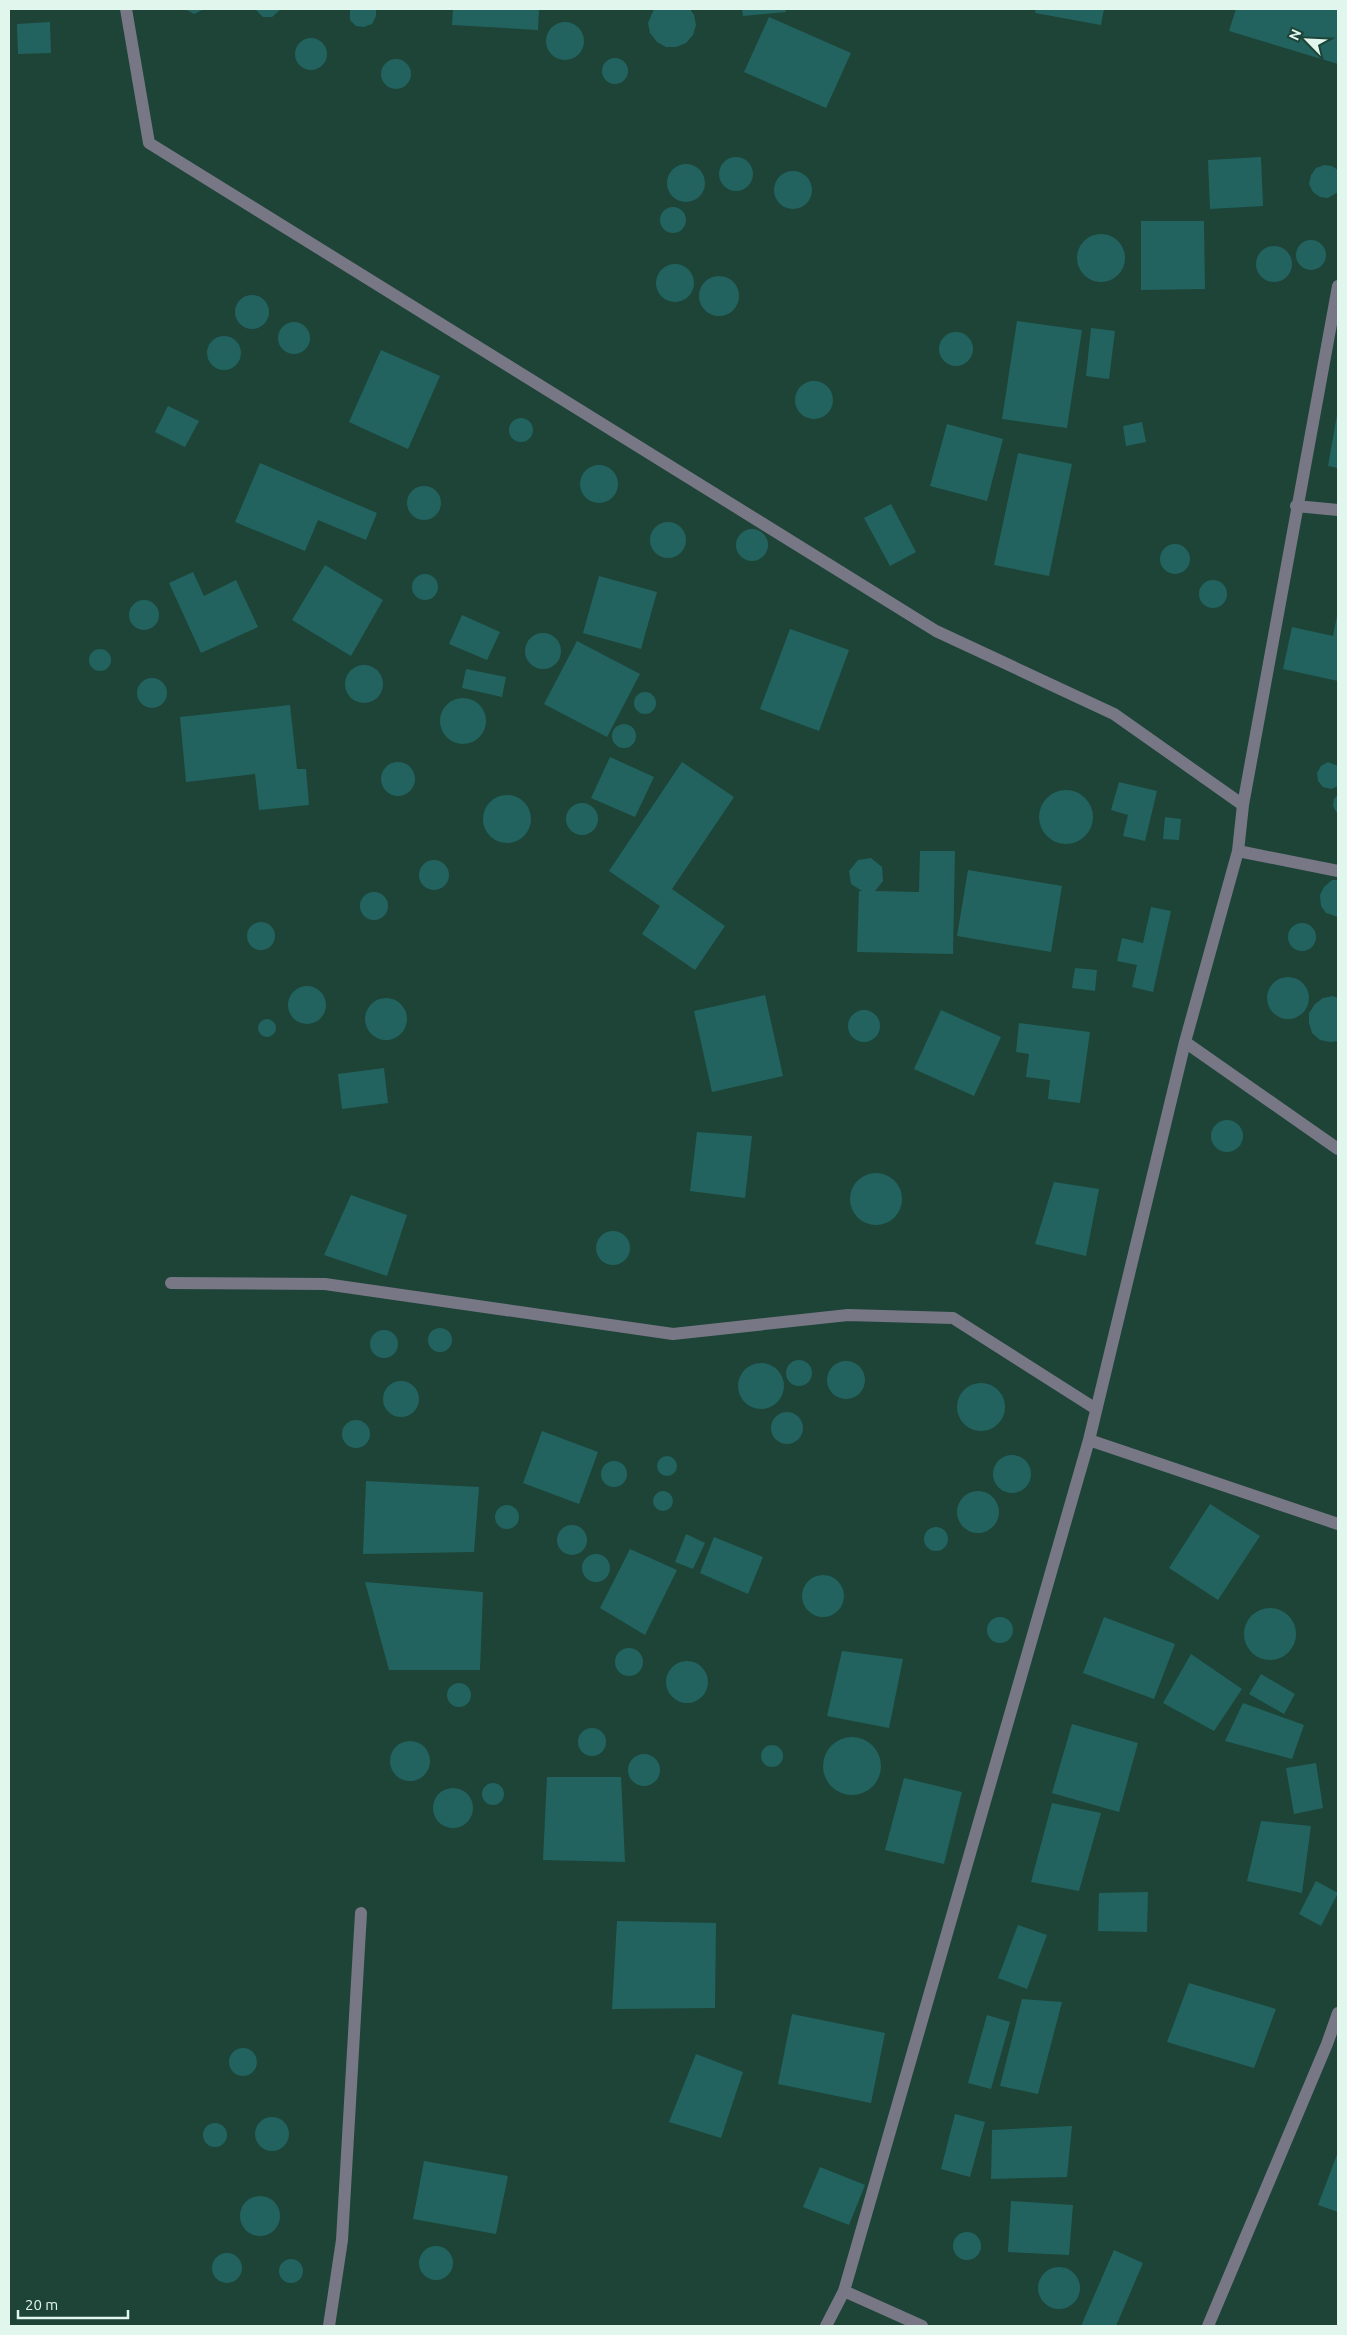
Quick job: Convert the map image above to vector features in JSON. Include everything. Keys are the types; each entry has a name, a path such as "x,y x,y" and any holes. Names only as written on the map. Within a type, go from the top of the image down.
{"street":[{"path":"126,9 148,143 936,631 1114,714 1243,805"},
{"path":"826,2326 844,2291 1089,1440 1185,1042 1238,851 1243,805 1296,506 1338,286"},
{"path":"1296,506 1338,510"},
{"path":"1238,851 1338,870"},
{"path":"1185,1042 1338,1148"},
{"path":"171,1283 325,1284 673,1334 848,1315 953,1318 1096,1409"},
{"path":"1089,1440 1338,1524"},
{"path":"329,2326 342,2240 360,1913"},
{"path":"1208,2326 1327,2044 1338,2013"},
{"path":"844,2291 922,2326"}],"building":[{"path":"185,9 204,9 194,14"},
{"path":"255,9 281,9 272,17 263,17"},
{"path":"350,9 376,9 376,16 372,24 364,27 356,26 350,20"},
{"path":"453,9 539,9 538,30 452,25"},
{"path":"654,9 690,9 694,15 696,25 693,35 686,43 676,47 666,47 657,42 650,33 648,23"},
{"path":"742,9 785,9 786,12 743,16"},
{"path":"1036,9 1104,9 1101,25 1035,13"},
{"path":"1236,9 1338,9 1338,64 1229,31"},
{"path":"769,17 851,53 826,108 744,72"},
{"path":"50,22 51,53 18,54 17,24"},
{"path":"565,22 579,27 584,41 579,55 565,60 551,55 546,41 551,27"},
{"path":"311,38 323,42 327,54 323,66 311,70 299,66 295,54 299,42"},
{"path":"615,58 624,62 628,71 624,80 615,84 606,80 602,71 606,62"},
{"path":"396,59 407,63 411,74 407,85 396,89 385,85 381,74 385,63"},
{"path":"736,157 748,162 753,174 748,186 736,191 724,186 719,174 724,162"},
{"path":"1261,157 1263,206 1210,209 1208,160"},
{"path":"686,164 700,169 705,183 700,197 686,202 672,197 667,183 672,169"},
{"path":"1324,165 1332,166 1338,170 1338,192 1328,198 1320,197 1313,192 1309,184 1311,175 1316,168"},
{"path":"793,171 807,176 812,190 807,204 793,209 779,204 774,190 779,176"},
{"path":"673,207 682,211 686,220 682,229 673,233 664,229 660,220 664,211"},
{"path":"1141,221 1204,221 1205,289 1141,290"},
{"path":"1101,234 1110,236 1118,241 1123,249 1125,258 1123,267 1118,275 1110,280 1101,282 1092,280 1084,275 1079,267 1077,258 1079,249 1084,241 1092,236"},
{"path":"1311,240 1322,244 1326,255 1322,266 1311,270 1300,266 1296,255 1300,244"},
{"path":"1274,246 1281,247 1287,251 1291,257 1291,271 1287,277 1281,281 1274,282 1267,281 1261,277 1257,271 1256,264 1257,257 1261,251 1267,247"},
{"path":"675,264 688,270 694,283 688,296 675,302 662,296 656,283 662,270"},
{"path":"715,276 723,276 730,279 736,285 739,296 736,307 730,313 723,316 715,316 708,313 702,307 699,300 699,292 702,285 708,279"},
{"path":"252,295 264,300 269,312 264,324 252,329 240,324 235,312 240,300"},
{"path":"1017,321 1082,330 1067,428 1002,419"},
{"path":"294,322 300,323 305,327 309,332 309,344 305,349 300,353 294,354 288,353 283,349 279,344 278,338 279,332 283,327 288,323"},
{"path":"1091,328 1115,331 1109,379 1086,376"},
{"path":"956,332 963,333 968,337 972,342 972,356 968,361 963,365 956,366 949,365 944,361 940,356 939,349 940,342 944,337 949,333"},
{"path":"224,336 231,337 236,341 240,346 240,360 236,365 231,369 224,370 217,369 212,365 208,360 207,353 208,346 212,341 217,337"},
{"path":"381,350 440,376 408,449 349,422"},
{"path":"814,381 828,386 833,400 828,414 814,419 800,414 795,400 800,386"},
{"path":"168,406 199,421 185,447 155,432"},
{"path":"1338,415 1338,468 1328,466"},
{"path":"521,418 529,422 533,430 529,438 521,442 513,438 509,430 513,422"},
{"path":"1142,422 1146,442 1126,446 1123,426"},
{"path":"947,424 1003,439 987,501 930,486"},
{"path":"1018,453 1072,464 1049,576 994,565"},
{"path":"260,463 377,513 366,540 318,520 305,551 235,522"},
{"path":"599,465 612,471 618,484 612,497 599,503 586,497 580,484 586,471"},
{"path":"424,486 431,487 436,491 440,496 440,510 436,515 431,519 424,520 417,519 412,515 408,510 407,503 408,496 412,491 417,487"},
{"path":"891,504 916,552 890,566 864,518"},
{"path":"668,522 675,523 681,527 685,533 685,547 681,553 675,557 668,558 661,557 655,553 651,547 650,540 651,533 655,527 661,523"},
{"path":"752,529 758,530 763,534 767,539 767,551 763,556 758,560 752,561 746,560 741,556 737,551 736,545 737,539 741,534 746,530"},
{"path":"1175,544 1186,548 1190,559 1186,570 1175,574 1164,570 1160,559 1164,548"},
{"path":"325,565 383,600 351,656 292,620"},
{"path":"193,572 204,596 236,580 258,627 201,653 169,583"},
{"path":"425,574 434,578 438,587 434,596 425,600 416,596 412,587 416,578"},
{"path":"599,576 657,592 641,649 583,633"},
{"path":"1213,580 1223,584 1227,594 1223,604 1213,608 1203,604 1199,594 1203,584"},
{"path":"144,600 155,604 159,615 155,626 144,630 133,626 129,615 133,604"},
{"path":"462,615 500,632 487,660 449,644"},
{"path":"1337,616 1338,681 1283,669 1292,627 1333,636"},
{"path":"790,629 849,650 819,731 760,709"},
{"path":"543,633 556,638 561,651 556,664 543,669 530,664 525,651 530,638"},
{"path":"577,641 640,674 607,737 544,704"},
{"path":"100,649 108,652 111,660 108,668 100,671 92,668 89,660 92,652"},
{"path":"364,665 377,671 383,684 377,697 364,703 351,697 345,684 351,671"},
{"path":"466,669 506,677 502,697 462,688"},
{"path":"152,678 158,679 166,687 166,699 158,707 152,708 146,707 138,699 137,693 138,687 146,679"},
{"path":"645,692 653,695 656,703 653,711 645,714 637,711 634,703 637,695"},
{"path":"468,698 480,704 485,712 485,730 480,738 472,743 458,744 446,738 441,730 440,716 446,704 454,699"},
{"path":"290,705 297,769 306,769 309,805 259,810 255,774 186,782 180,717"},
{"path":"624,724 632,728 636,736 632,744 624,748 616,744 612,736 616,728"},
{"path":"610,757 654,777 635,817 591,798"},
{"path":"398,762 405,763 410,767 414,772 414,786 410,791 405,795 398,796 391,795 386,791 382,786 381,779 382,772 386,767 391,763"},
{"path":"682,762 734,797 672,889 725,926 695,970 642,934 660,906 609,871"},
{"path":"1328,762 1338,766 1338,786 1331,789 1323,787 1318,781 1317,773 1321,766"},
{"path":"1119,782 1157,791 1145,841 1123,836 1128,815 1111,810"},
{"path":"1066,790 1076,792 1085,798 1091,807 1093,817 1091,827 1085,836 1076,842 1066,844 1056,842 1047,836 1041,827 1039,817 1041,807 1047,798 1056,792"},
{"path":"507,795 516,797 524,802 529,810 531,819 529,828 524,836 516,841 507,843 498,841 490,836 485,828 483,819 485,810 490,802 498,797"},
{"path":"1338,795 1338,815 1333,806 1334,799"},
{"path":"582,803 588,804 593,808 597,813 597,825 593,830 588,834 582,835 576,834 571,830 567,825 566,819 567,813 571,808 576,804"},
{"path":"1165,817 1181,819 1179,840 1163,839"},
{"path":"920,851 955,851 953,954 857,952 859,891 862,891 851,884 849,871 858,860 871,858 882,867 883,881 875,891 919,892"},
{"path":"434,860 445,864 449,875 445,886 434,890 423,886 419,875 423,864"},
{"path":"968,870 1062,886 1051,952 957,936"},
{"path":"1332,880 1338,880 1338,917 1326,913 1321,906 1320,895 1324,887"},
{"path":"374,892 384,896 388,906 384,916 374,920 364,916 360,906 364,896"},
{"path":"1151,907 1171,911 1153,992 1132,987 1137,965 1117,961 1122,938 1143,943"},
{"path":"261,922 271,926 275,936 271,946 261,950 251,946 247,936 251,926"},
{"path":"1302,923 1312,927 1316,937 1312,947 1302,951 1292,947 1288,937 1292,927"},
{"path":"1075,968 1097,970 1095,991 1072,988"},
{"path":"1288,977 1303,983 1309,998 1303,1013 1288,1019 1273,1013 1267,998 1273,983"},
{"path":"307,986 320,992 326,1005 320,1018 307,1024 294,1018 288,1005 294,992"},
{"path":"765,995 783,1076 712,1092 694,1011"},
{"path":"1333,996 1338,998 1338,1041 1330,1042 1320,1040 1312,1033 1309,1013 1315,1004 1323,998"},
{"path":"386,998 401,1004 407,1019 401,1034 386,1040 371,1034 365,1019 371,1004"},
{"path":"864,1010 875,1015 880,1026 875,1037 864,1042 853,1037 848,1026 853,1015"},
{"path":"941,1010 1001,1037 974,1096 914,1069"},
{"path":"263,1019 271,1019 276,1024 274,1035 263,1037 258,1032 258,1024"},
{"path":"1019,1023 1090,1032 1080,1103 1048,1099 1050,1080 1026,1077 1029,1054 1016,1052"},
{"path":"384,1068 388,1103 342,1109 338,1074"},
{"path":"1227,1120 1233,1121 1238,1125 1242,1130 1242,1142 1238,1147 1233,1151 1227,1152 1221,1151 1216,1147 1212,1142 1211,1136 1212,1130 1216,1125 1221,1121"},
{"path":"697,1132 752,1136 745,1198 690,1191"},
{"path":"876,1173 886,1175 894,1181 900,1189 902,1199 900,1209 894,1217 886,1223 876,1225 866,1223 858,1217 852,1209 850,1199 852,1189 858,1181 866,1175"},
{"path":"1054,1182 1099,1189 1086,1256 1035,1244"},
{"path":"351,1195 407,1215 387,1276 324,1255"},
{"path":"613,1231 625,1236 630,1248 625,1260 613,1265 601,1260 596,1248 601,1236"},
{"path":"440,1328 449,1331 452,1340 449,1349 440,1352 431,1349 428,1340 431,1331"},
{"path":"384,1330 394,1334 398,1344 394,1354 384,1358 374,1354 370,1344 374,1334"},
{"path":"799,1360 808,1364 812,1373 808,1382 799,1386 790,1382 786,1373 790,1364"},
{"path":"846,1361 860,1366 865,1380 860,1394 846,1399 832,1394 827,1380 832,1366"},
{"path":"761,1363 774,1367 780,1373 784,1386 780,1399 774,1405 761,1409 748,1405 742,1399 738,1386 742,1373 748,1367"},
{"path":"401,1381 414,1386 419,1399 414,1412 401,1417 388,1412 383,1399 388,1386"},
{"path":"981,1383 990,1385 998,1390 1003,1398 1005,1407 1003,1416 998,1424 990,1429 981,1431 972,1429 964,1424 959,1416 957,1407 959,1398 964,1390 972,1385"},
{"path":"787,1412 798,1417 803,1428 798,1439 787,1444 776,1439 771,1428 776,1417"},
{"path":"356,1420 366,1424 370,1434 366,1444 356,1448 346,1444 342,1434 346,1424"},
{"path":"542,1431 598,1452 579,1504 523,1483"},
{"path":"1012,1455 1025,1461 1031,1474 1025,1487 1012,1493 999,1487 993,1474 999,1461"},
{"path":"667,1456 674,1459 677,1466 674,1473 667,1476 660,1473 657,1466 660,1459"},
{"path":"614,1461 624,1464 627,1474 624,1484 614,1487 604,1484 601,1474 604,1464"},
{"path":"366,1481 479,1487 474,1552 363,1554"},
{"path":"659,1491 667,1491 673,1497 673,1505 667,1511 659,1511 653,1505 653,1497"},
{"path":"978,1491 993,1497 999,1512 993,1527 978,1533 963,1527 957,1512 963,1497"},
{"path":"1210,1504 1260,1536 1218,1600 1169,1568"},
{"path":"507,1505 516,1508 519,1517 516,1526 507,1529 498,1526 495,1517 498,1508"},
{"path":"572,1525 578,1526 586,1534 586,1546 578,1554 572,1555 566,1554 558,1546 557,1540 558,1534 566,1526"},
{"path":"931,1527 941,1527 948,1534 948,1544 941,1551 931,1551 924,1544 924,1534"},
{"path":"686,1534 705,1543 693,1569 675,1562"},
{"path":"714,1537 763,1557 748,1594 700,1573"},
{"path":"630,1549 677,1570 645,1635 600,1608"},
{"path":"596,1554 606,1558 610,1568 606,1578 596,1582 586,1578 582,1568 586,1558"},
{"path":"827,1575 835,1578 841,1584 844,1596 841,1608 835,1614 819,1617 811,1614 805,1608 802,1592 805,1584 811,1578"},
{"path":"365,1582 483,1592 480,1670 389,1670"},
{"path":"1270,1608 1280,1610 1288,1616 1294,1624 1296,1634 1294,1644 1288,1652 1280,1658 1270,1660 1260,1658 1252,1652 1246,1644 1244,1634 1246,1624 1252,1616 1260,1610"},
{"path":"1000,1617 1009,1621 1013,1630 1009,1639 1000,1643 991,1639 987,1630 991,1621"},
{"path":"1104,1617 1175,1644 1154,1699 1083,1673"},
{"path":"629,1648 639,1652 643,1662 639,1672 629,1676 619,1672 615,1662 619,1652"},
{"path":"842,1651 903,1659 889,1728 827,1716"},
{"path":"1191,1654 1242,1689 1214,1731 1163,1703"},
{"path":"683,1661 691,1661 702,1667 708,1682 702,1697 691,1703 683,1703 672,1697 666,1686 666,1678 672,1667"},
{"path":"1261,1674 1295,1694 1284,1714 1249,1694"},
{"path":"459,1683 467,1687 471,1695 467,1703 459,1707 451,1703 447,1695 451,1687"},
{"path":"1243,1703 1304,1725 1292,1759 1225,1741"},
{"path":"1072,1724 1138,1743 1119,1812 1052,1793"},
{"path":"592,1728 602,1732 606,1742 602,1752 592,1756 582,1752 578,1742 582,1732"},
{"path":"846,1737 858,1737 873,1745 881,1760 881,1772 873,1787 858,1795 846,1795 831,1787 823,1772 823,1760 831,1745"},
{"path":"410,1741 424,1747 430,1761 424,1775 410,1781 396,1775 390,1761 396,1747"},
{"path":"772,1745 782,1752 783,1756 776,1766 772,1767 762,1760 761,1756 768,1746"},
{"path":"644,1754 650,1755 655,1759 659,1764 659,1776 655,1781 650,1785 644,1786 638,1785 633,1781 629,1776 628,1770 629,1764 633,1759 638,1755"},
{"path":"1316,1763 1323,1808 1294,1814 1286,1768"},
{"path":"547,1777 621,1777 625,1862 543,1860"},
{"path":"904,1778 962,1792 944,1864 885,1850"},
{"path":"493,1783 501,1786 504,1794 501,1802 493,1805 485,1802 482,1794 485,1786"},
{"path":"457,1788 464,1791 470,1797 473,1808 472,1816 464,1825 457,1828 449,1828 442,1825 434,1816 433,1804 436,1797 445,1789"},
{"path":"1052,1803 1101,1813 1079,1891 1031,1882"},
{"path":"1261,1821 1311,1826 1302,1893 1247,1881"},
{"path":"1316,1881 1338,1893 1321,1926 1299,1914"},
{"path":"1148,1892 1147,1932 1098,1931 1099,1893"},
{"path":"617,1921 716,1923 715,2008 612,2009"},
{"path":"1018,1925 1047,1935 1027,1989 998,1978"},
{"path":"1189,1983 1276,2009 1254,2068 1167,2042"},
{"path":"1022,1999 1062,2002 1038,2094 1000,2086"},
{"path":"792,2014 885,2033 871,2103 778,2084"},
{"path":"987,2015 1010,2022 991,2089 968,2083"},
{"path":"243,2048 253,2052 257,2062 253,2072 243,2076 233,2072 229,2062 233,2052"},
{"path":"696,2054 743,2072 721,2138 669,2122"},
{"path":"955,2114 985,2122 970,2177 941,2169"},
{"path":"272,2117 279,2118 284,2122 288,2127 288,2141 284,2146 279,2150 272,2151 265,2150 260,2146 256,2141 255,2134 256,2127 260,2122 265,2118"},
{"path":"215,2123 224,2126 227,2135 224,2144 215,2147 206,2144 203,2135 206,2126"},
{"path":"1072,2126 1067,2177 991,2179 992,2130"},
{"path":"1338,2152 1338,2212 1318,2205"},
{"path":"424,2161 508,2176 496,2234 413,2219"},
{"path":"820,2167 865,2185 849,2225 803,2207"},
{"path":"260,2196 274,2202 280,2216 274,2230 260,2236 246,2230 240,2216 246,2202"},
{"path":"1011,2201 1073,2205 1069,2255 1008,2252"},
{"path":"967,2232 977,2236 981,2246 977,2256 967,2260 957,2256 953,2246 957,2236"},
{"path":"436,2246 448,2251 453,2263 448,2275 436,2280 424,2275 419,2263 424,2251"},
{"path":"1114,2250 1143,2263 1116,2326 1081,2326"},
{"path":"227,2253 233,2254 241,2262 241,2274 233,2282 227,2283 221,2282 213,2274 212,2268 213,2262 221,2254"},
{"path":"291,2259 299,2263 303,2271 299,2279 291,2283 283,2279 279,2271 283,2263"},
{"path":"1063,2267 1071,2270 1077,2276 1080,2288 1077,2300 1071,2306 1055,2309 1047,2306 1041,2300 1038,2284 1041,2276 1047,2270"}]}
